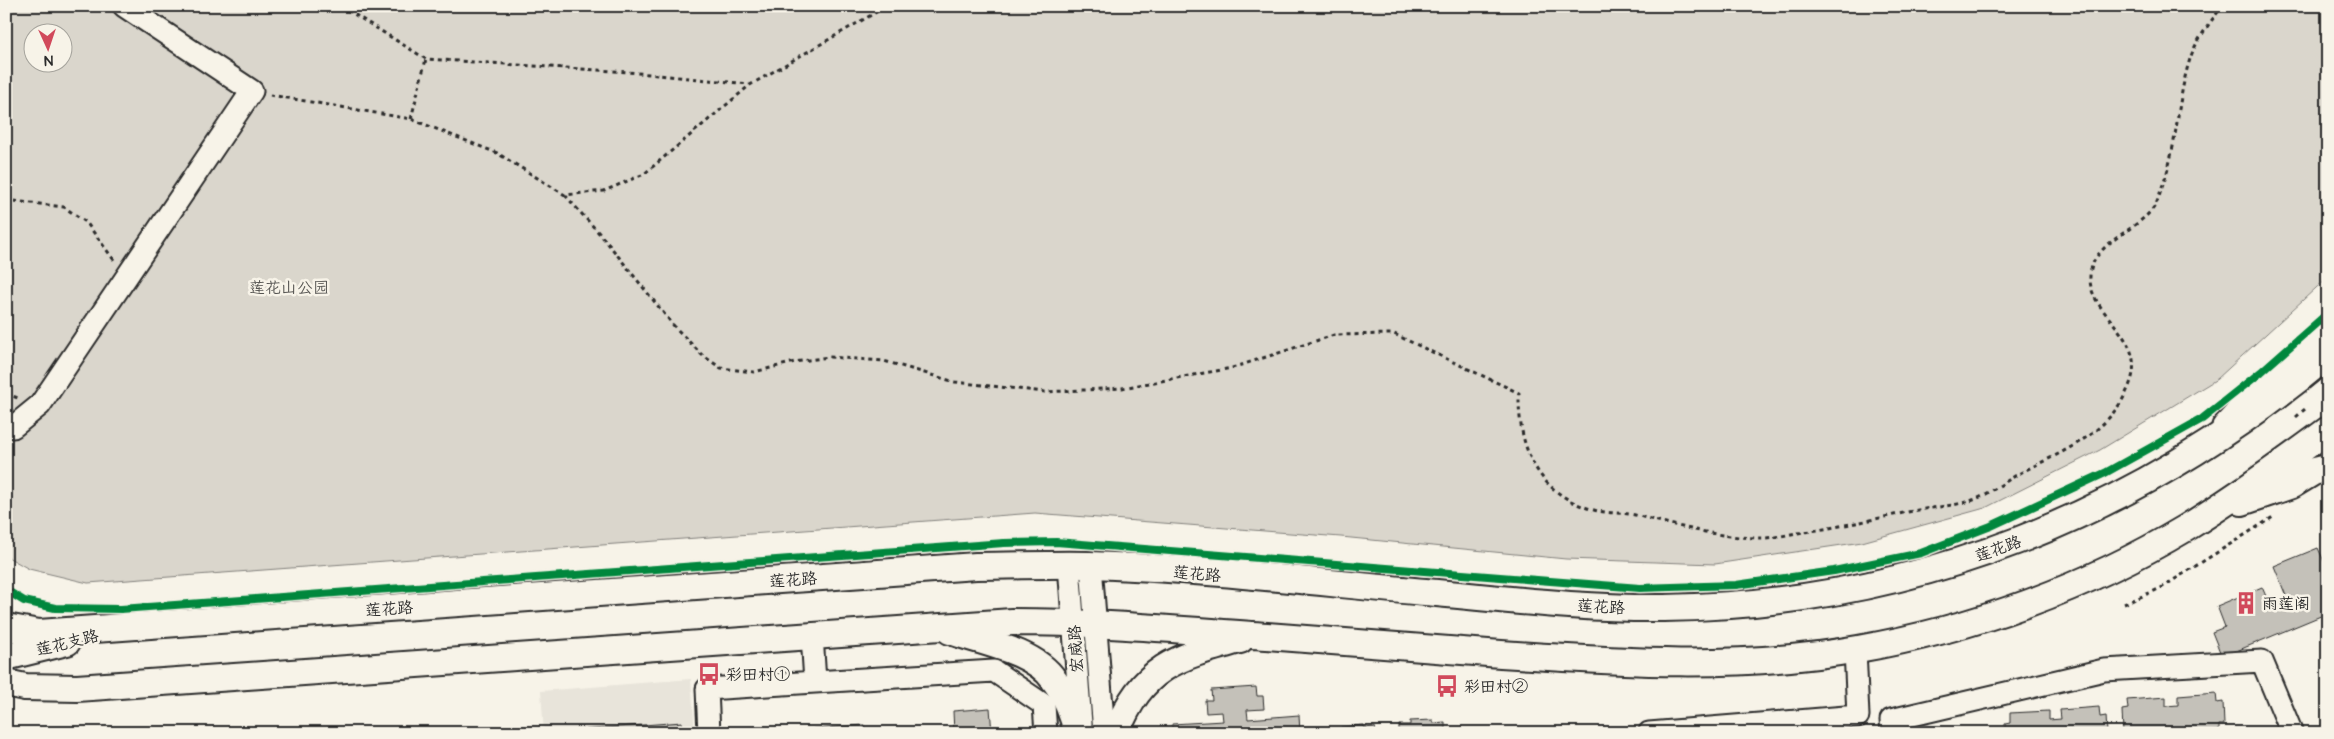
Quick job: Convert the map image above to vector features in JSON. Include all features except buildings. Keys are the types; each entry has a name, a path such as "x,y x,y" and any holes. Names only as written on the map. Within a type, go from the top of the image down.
{"main road":[{"name":"莲花路","path":"6,627 39,633 976,566 1080,565 1154,569 1612,607 1708,607 1768,602 1871,585 1980,555 2062,524 2116,498 2207,446 2292,385 2328,355"},
{"path":"6,683 25,687 77,688 1012,622 1084,623 1553,658 1664,663 1728,662 1855,649 1969,622 2045,596 2145,551 2219,507 2284,463 2328,430"},
{"path":"2219,507 2253,499 2284,488 2316,471 2328,468"},
{"name":"莲花支路","path":"6,657 129,626"},
{"path":"938,626 1004,648 1044,668 1054,678 1064,696 1080,733"},
{"path":"1116,733 1130,702 1141,686 1158,670 1178,659 1206,649 1257,636"}],"street":[{"path":"6,427 13,427 40,405 252,91 124,6"},
{"path":"2207,446 2229,418 2260,386 2328,326"},
{"name":"宏威路","path":"1080,565 1084,623 1080,733"},
{"name":"宏威路","path":"1084,623 1104,733"},
{"path":"812,635 815,682"},
{"path":"1649,733 1858,716 1855,649"},
{"path":"1892,733 1891,720 2104,670 2262,661 2292,733"},
{"path":"709,733 707,689 994,671 1044,705 1046,733"}],"path":[{"path":"341,6 426,59 628,72 750,85"},
{"path":"565,195 604,191 644,174 750,85 887,6"},
{"path":"252,91 411,119 497,153 565,195 606,241 674,326 702,355 722,368 754,372 795,362 829,357 884,361 955,382 1045,392 1122,388 1232,368 1334,335 1394,334 1519,393 1519,414 1525,444 1532,463 1548,485 1573,502 1596,511 1631,514 1711,534 1764,538 1819,530 1975,499 2022,473 2072,449 2108,420 2125,396 2132,376 2132,362 2128,343 2093,295 2090,275 2096,258 2110,244 2134,227 2155,205 2171,161 2191,56 2204,31 2222,6"},
{"path":"411,119 426,59"},
{"path":"6,200 64,207 86,222 126,278"},
{"path":"2296,417 2305,409"},
{"path":"2124,604 2160,588 2276,515"}],"shaded area":[{"path":"691,679 695,733 544,733 541,691"}],"green space":[{"name":"莲花山公园","path":"6,6 2328,6 2328,277 2217,379 2100,450 1985,508 1862,542 1715,564 1566,559 1341,537 1035,513 88,583 29,569 6,556"}],"cycle path":[{"path":"6,590 24,601 55,608 121,609 1004,543 1056,542 1640,588 1736,585 1834,571 1921,553 1991,526 2105,473 2202,419 2261,372 2328,313"}],"place":[{"name":"雨莲阁","path":"2246,603"},
{"name":"彩田村①","path":"709,674"},
{"name":"彩田村②","path":"1447,686"}]}
